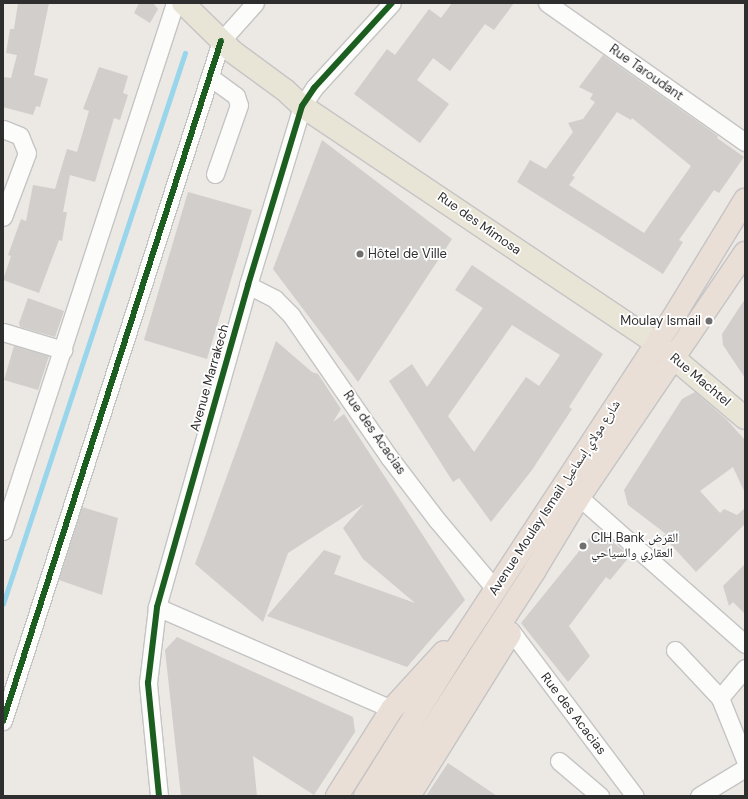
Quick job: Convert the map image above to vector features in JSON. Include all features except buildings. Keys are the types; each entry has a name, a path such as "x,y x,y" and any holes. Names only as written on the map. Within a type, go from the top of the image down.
{"highway":[{"name":"Avenue Moulay Ismail شارع مولاي إسماعيل","path":"365,796 474,624 656,343 745,200"},
{"name":"Avenue Moulay Ismail شارع مولاي إسماعيل","path":"389,796 535,570 579,497 745,253"},
{"path":"409,796 522,612 535,570"},
{"path":"338,796 392,709 431,664 474,624"}],"main road":[{"name":"Rue des Mimosa","path":"183,3 221,42 285,90 302,106 656,343"},
{"name":"Rue Machtel","path":"656,343 745,418"}],"street":[{"path":"3,531 175,3"},
{"path":"3,720 221,42 255,3"},
{"name":"Avenue Marrakech","path":"159,796 148,684 157,607 248,285 302,106 314,88 392,3"},
{"name":"Rue Taroudant","path":"547,3 745,142"},
{"path":"210,77 236,96 239,105 215,174"},
{"path":"3,129 20,136 27,154 3,218"},
{"name":"Rue des Acacias","path":"248,285 275,299 291,315 389,457 437,520 496,590"},
{"path":"3,332 63,350"},
{"path":"579,497 745,644"},
{"path":"157,607 392,709"},
{"name":"Rue des Acacias","path":"511,631 635,796"},
{"path":"675,650 720,698 745,760"},
{"path":"720,698 745,668"},
{"path":"559,761 600,796"},
{"path":"699,796 745,768"}],"waterway":[{"path":"3,604 185,53"}],"cycle path":[{"path":"159,796 148,683 157,607 248,285 302,106 314,88 392,3"},
{"path":"3,721 221,41"}],"place":[{"name":"Hôtel de Ville","path":"360,254"},
{"name":"Moulay Ismail","path":"709,321"},
{"name":"CIH Bank القرض العقاري والسياحي","path":"583,546"}]}
